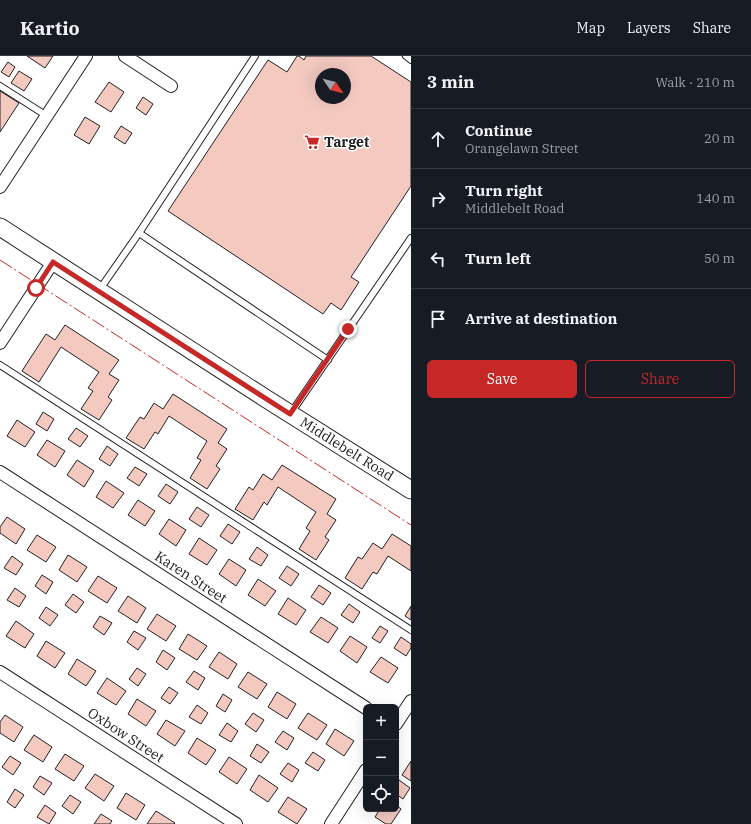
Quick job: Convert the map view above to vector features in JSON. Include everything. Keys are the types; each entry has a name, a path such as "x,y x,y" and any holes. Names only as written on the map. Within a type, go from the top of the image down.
{"main road":[{"name":"Middlebelt Road","path":"0,228 411,490"}],"street":[{"path":"0,187 86,56"},
{"path":"125,56 171,86"},
{"path":"0,343 53,262"},
{"name":"Karen Street","path":"0,472 363,706"},
{"name":"Oxbow Street","path":"0,672 236,824"},
{"path":"399,719 411,700"},
{"path":"331,824 363,775"}],"lane":[{"path":"99,291 256,56"},
{"path":"406,56 411,60"},
{"path":"0,86 47,116"},
{"path":"139,233 328,360"},
{"path":"290,414 411,238"},
{"path":"0,365 411,630"}],"building":[{"path":"27,56 53,56 45,68"},
{"name":"Target","path":"297,56 304,60 306,56 371,56 411,82 411,186 351,277 359,282 341,310 331,303 323,314 168,211 268,60 287,72"},
{"path":"8,62 15,67 9,77 1,72"},
{"path":"19,71 32,79 24,91 11,83"},
{"path":"109,82 124,92 111,112 95,102"},
{"path":"0,91 19,103 0,132"},
{"path":"143,97 153,104 146,115 136,108"},
{"path":"85,117 100,126 89,144 74,135"},
{"path":"121,126 132,133 125,144 114,137"},
{"path":"65,325 119,360 109,374 119,380 108,397 112,400 99,420 81,409 93,391 88,388 99,372 61,347 39,382 22,371 46,334 55,340"},
{"path":"173,394 227,429 218,443 227,449 216,466 220,469 207,489 190,478 201,460 197,458 207,441 169,416 158,434 155,432 144,449 126,438 140,417 144,419 154,403 163,409"},
{"path":"43,412 54,419 47,431 36,424"},
{"path":"17,420 35,432 25,447 7,436"},
{"path":"76,428 88,436 80,447 68,439"},
{"path":"47,440 65,451 55,467 37,455"},
{"path":"107,446 118,454 110,466 99,459"},
{"path":"77,460 94,471 84,487 67,475"},
{"path":"282,465 336,499 327,514 336,520 325,537 329,540 316,560 299,549 310,531 306,528 316,512 278,487 267,505 264,502 253,520 235,509 249,487 253,490 263,474 272,480"},
{"path":"135,467 147,474 139,486 127,478"},
{"path":"106,481 124,493 113,508 96,497"},
{"path":"166,484 178,492 170,504 158,496"},
{"path":"138,500 155,511 145,526 128,515"},
{"path":"197,507 209,515 201,527 189,519"},
{"path":"7,517 25,529 16,544 0,533 0,527"},
{"path":"169,519 186,530 176,546 159,534"},
{"path":"228,524 240,532 232,544 220,536"},
{"path":"392,534 411,546 411,571 388,556 377,574 373,572 362,589 345,578 358,557 362,559 373,543 382,549"},
{"path":"37,535 56,547 46,562 27,550"},
{"path":"199,538 217,550 207,565 189,554"},
{"path":"257,547 268,555 261,566 249,559"},
{"path":"68,555 87,567 77,582 59,570"},
{"path":"12,556 23,564 16,575 4,568"},
{"path":"229,559 246,570 236,586 219,574"},
{"path":"287,566 299,574 291,586 279,578"},
{"path":"42,575 53,582 46,594 35,586"},
{"path":"98,576 117,588 107,603 88,591"},
{"path":"258,579 276,591 265,606 248,595"},
{"path":"319,585 331,593 323,605 311,597"},
{"path":"15,588 26,596 19,607 7,600"},
{"path":"73,594 84,602 76,613 65,605"},
{"path":"128,596 146,608 137,623 118,611"},
{"path":"288,598 306,610 296,625 278,614"},
{"path":"349,604 360,612 353,623 341,615"},
{"path":"411,606 411,620 405,616"},
{"path":"46,607 58,615 50,626 39,618"},
{"path":"157,614 176,626 166,641 147,629"},
{"path":"100,616 112,623 104,635 93,627"},
{"path":"321,617 338,628 328,643 310,632"},
{"path":"16,621 34,634 25,648 6,636"},
{"path":"380,626 388,631 380,643 372,638"},
{"path":"134,631 146,638 138,650 127,642"},
{"path":"188,634 207,646 197,660 179,649"},
{"path":"350,636 367,647 357,663 340,651"},
{"path":"401,637 411,644 411,648 406,656 394,648"},
{"path":"46,641 65,653 55,668 37,656"},
{"path":"163,650 175,658 167,670 156,662"},
{"path":"219,652 237,664 228,679 209,667"},
{"path":"381,657 398,668 388,683 370,672"},
{"path":"77,659 96,671 86,686 68,674"},
{"path":"137,668 146,674 138,686 129,679"},
{"path":"194,671 205,678 198,690 186,682"},
{"path":"248,672 267,684 257,699 238,687"},
{"path":"107,678 126,691 116,705 97,693"},
{"path":"169,687 178,693 170,704 161,698"},
{"path":"277,692 296,704 287,719 268,707"},
{"path":"223,694 232,700 225,712 216,706"},
{"path":"137,699 156,711 146,726 128,714"},
{"path":"197,705 208,713 201,724 189,717"},
{"path":"253,713 264,720 256,732 245,724"},
{"path":"308,713 327,725 317,740 298,728"},
{"path":"5,715 23,727 14,742 0,733 0,722"},
{"path":"166,720 185,731 175,746 157,734"},
{"path":"227,723 238,731 231,742 219,735"},
{"path":"335,729 354,741 344,756 326,744"},
{"path":"283,731 294,738 287,750 275,742"},
{"path":"34,735 52,747 43,762 24,750"},
{"path":"197,738 216,750 206,765 188,753"},
{"path":"257,744 269,752 261,763 250,756"},
{"path":"313,752 325,760 318,771 305,763"},
{"path":"65,754 84,766 74,781 55,769"},
{"path":"10,756 21,763 13,775 2,767"},
{"path":"229,757 247,769 237,784 219,772"},
{"path":"411,761 411,781 402,775"},
{"path":"288,763 299,770 292,782 280,774"},
{"path":"95,774 114,786 104,801 85,788"},
{"path":"259,775 278,788 268,802 250,790"},
{"path":"40,776 52,783 44,795 33,787"},
{"path":"399,780 410,788 403,799 399,796"},
{"path":"15,789 24,795 15,808 7,802"},
{"path":"126,793 145,805 136,820 117,808"},
{"path":"70,795 81,802 73,814 62,806"},
{"path":"288,797 307,809 297,824 278,812"},
{"path":"45,805 56,813 49,824 37,817"},
{"path":"156,811 175,823 147,824"},
{"path":"378,812 399,812 391,824 386,824 375,817"},
{"path":"101,814 112,821 110,824 94,824"}],"power":[{"path":"0,260 411,525"}],"place":[{"name":"Target","path":"312,142"}],"route":[{"path":"36,288 53,262 290,414 348,329"}]}
